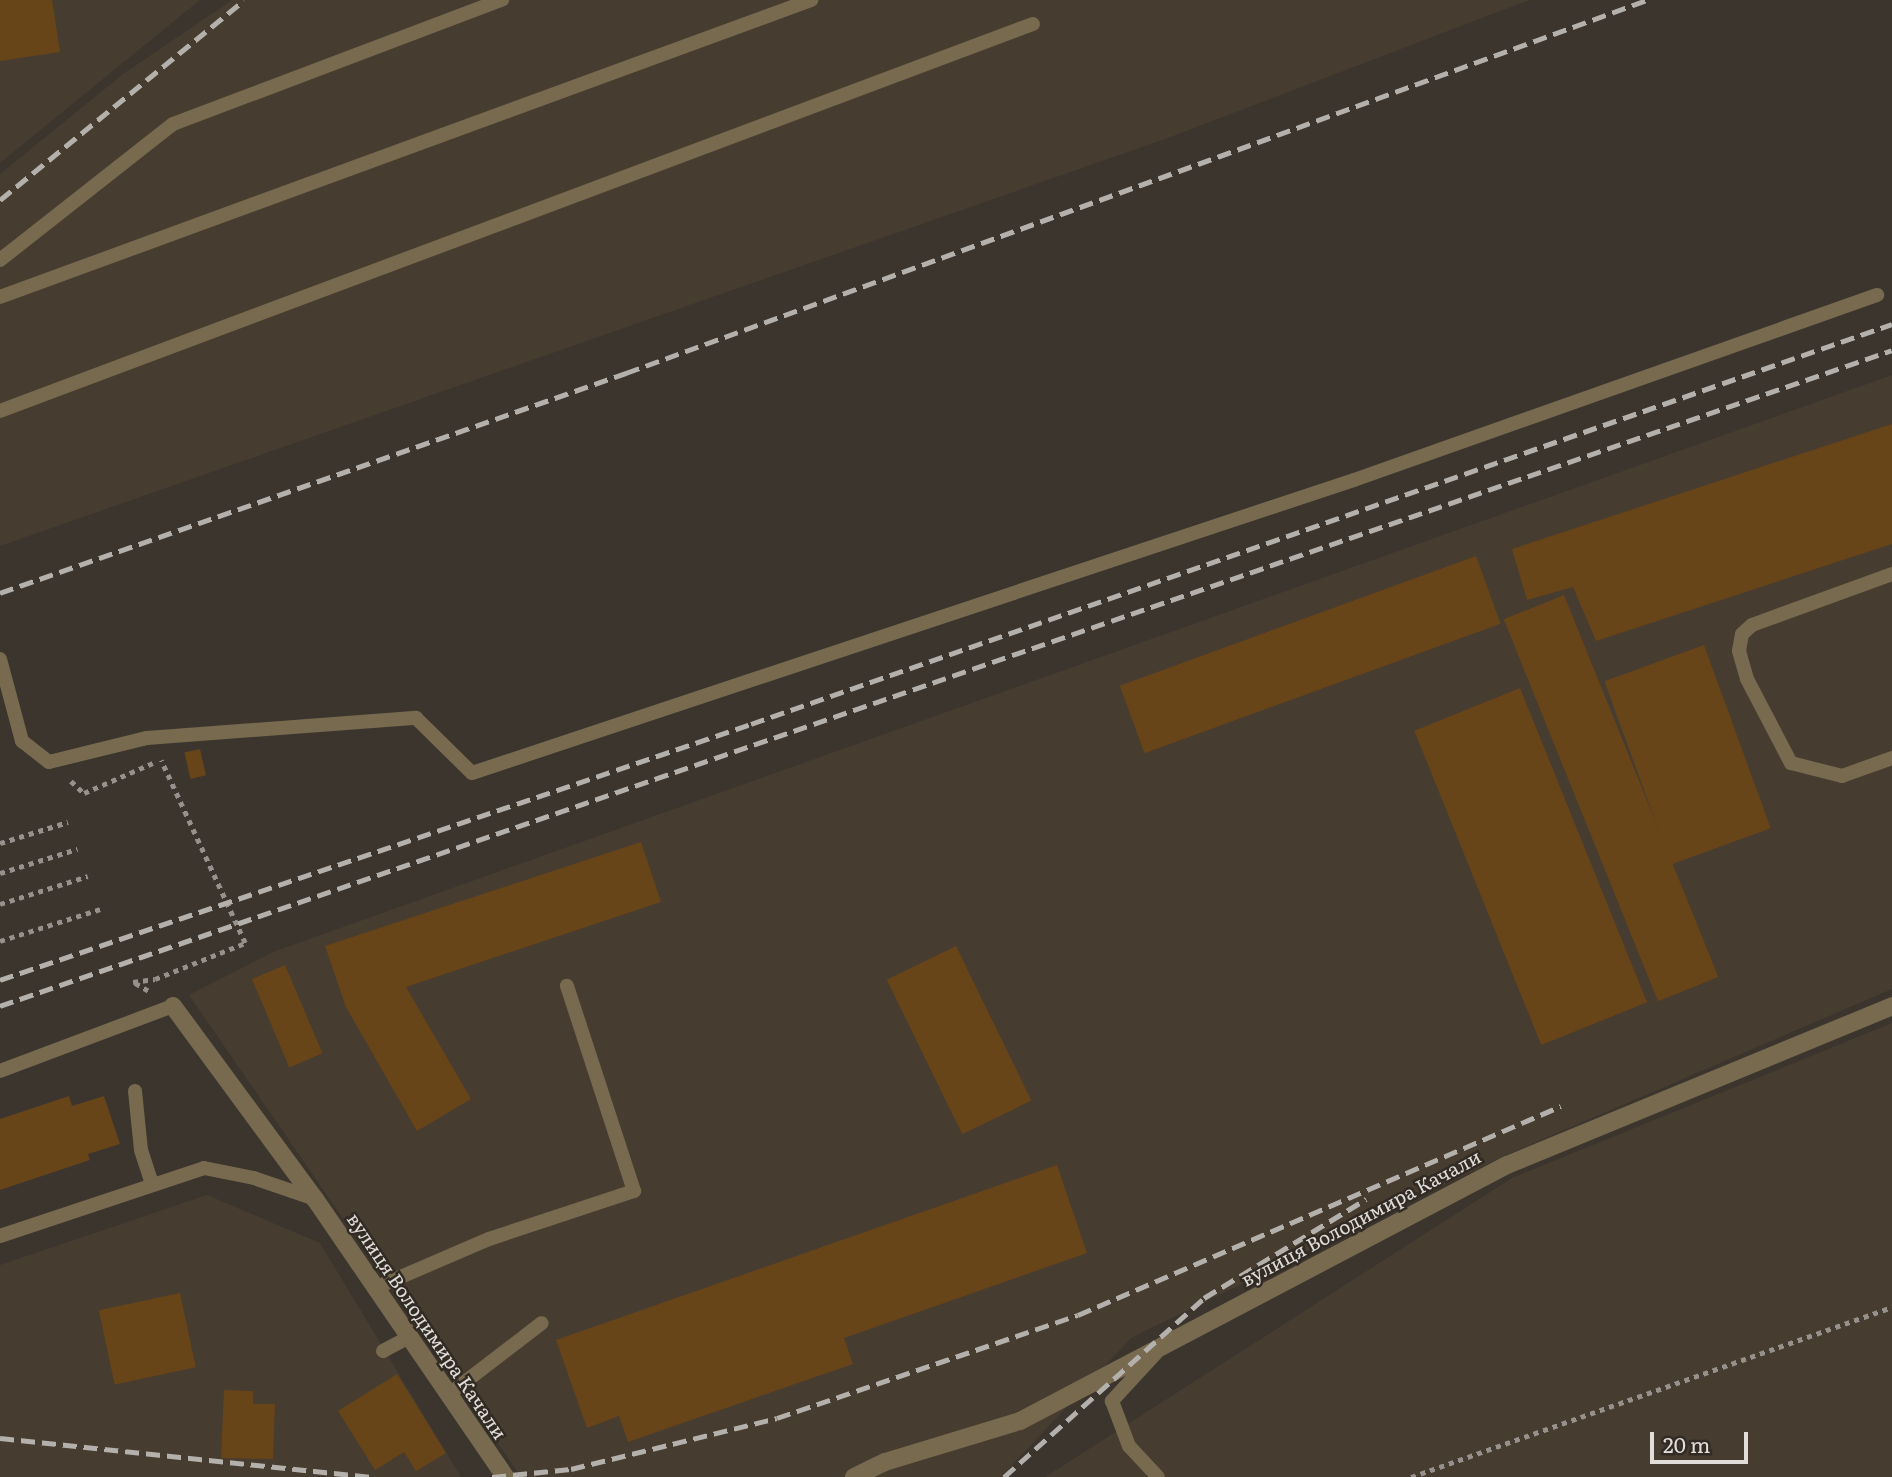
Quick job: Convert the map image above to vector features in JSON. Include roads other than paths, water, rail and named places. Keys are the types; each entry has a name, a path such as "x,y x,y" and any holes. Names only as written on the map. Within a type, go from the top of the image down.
{"street":[{"name":"вулиця Володимира Качали","path":"173,1006 315,1199 505,1477"},
{"name":"вулиця Володимира Качали","path":"854,1477 885,1462 1020,1421 1507,1165 1892,1006"}],"lane":[{"path":"0,260 173,124 502,0"},
{"path":"0,297 811,0"},
{"path":"0,411 1032,24"},
{"path":"0,659 22,741 49,762 147,738 416,718 472,773 1354,480 1877,295"},
{"path":"1892,574 1752,625 1742,635 1739,651 1747,679 1791,763 1842,776 1892,758"},
{"path":"376,1288 489,1239 635,1191 566,986"},
{"path":"0,1071 173,1006"},
{"path":"135,1091 141,1150 152,1184"},
{"path":"0,1236 204,1168 254,1178 315,1199"},
{"path":"448,1395 542,1323"},
{"path":"383,1350 409,1337"},
{"path":"1158,1477 1129,1447 1112,1401 1163,1345"}],"railway":[{"path":"0,200 244,0"},
{"path":"0,593 626,373 1647,0"},
{"path":"0,980 751,724 1892,324"},
{"path":"0,1006 1892,350"},
{"path":"492,1477 571,1469 777,1418 1078,1315 1561,1106"},
{"path":"1004,1477 1204,1298 1366,1199"},
{"path":"0,1438 372,1477"}]}
